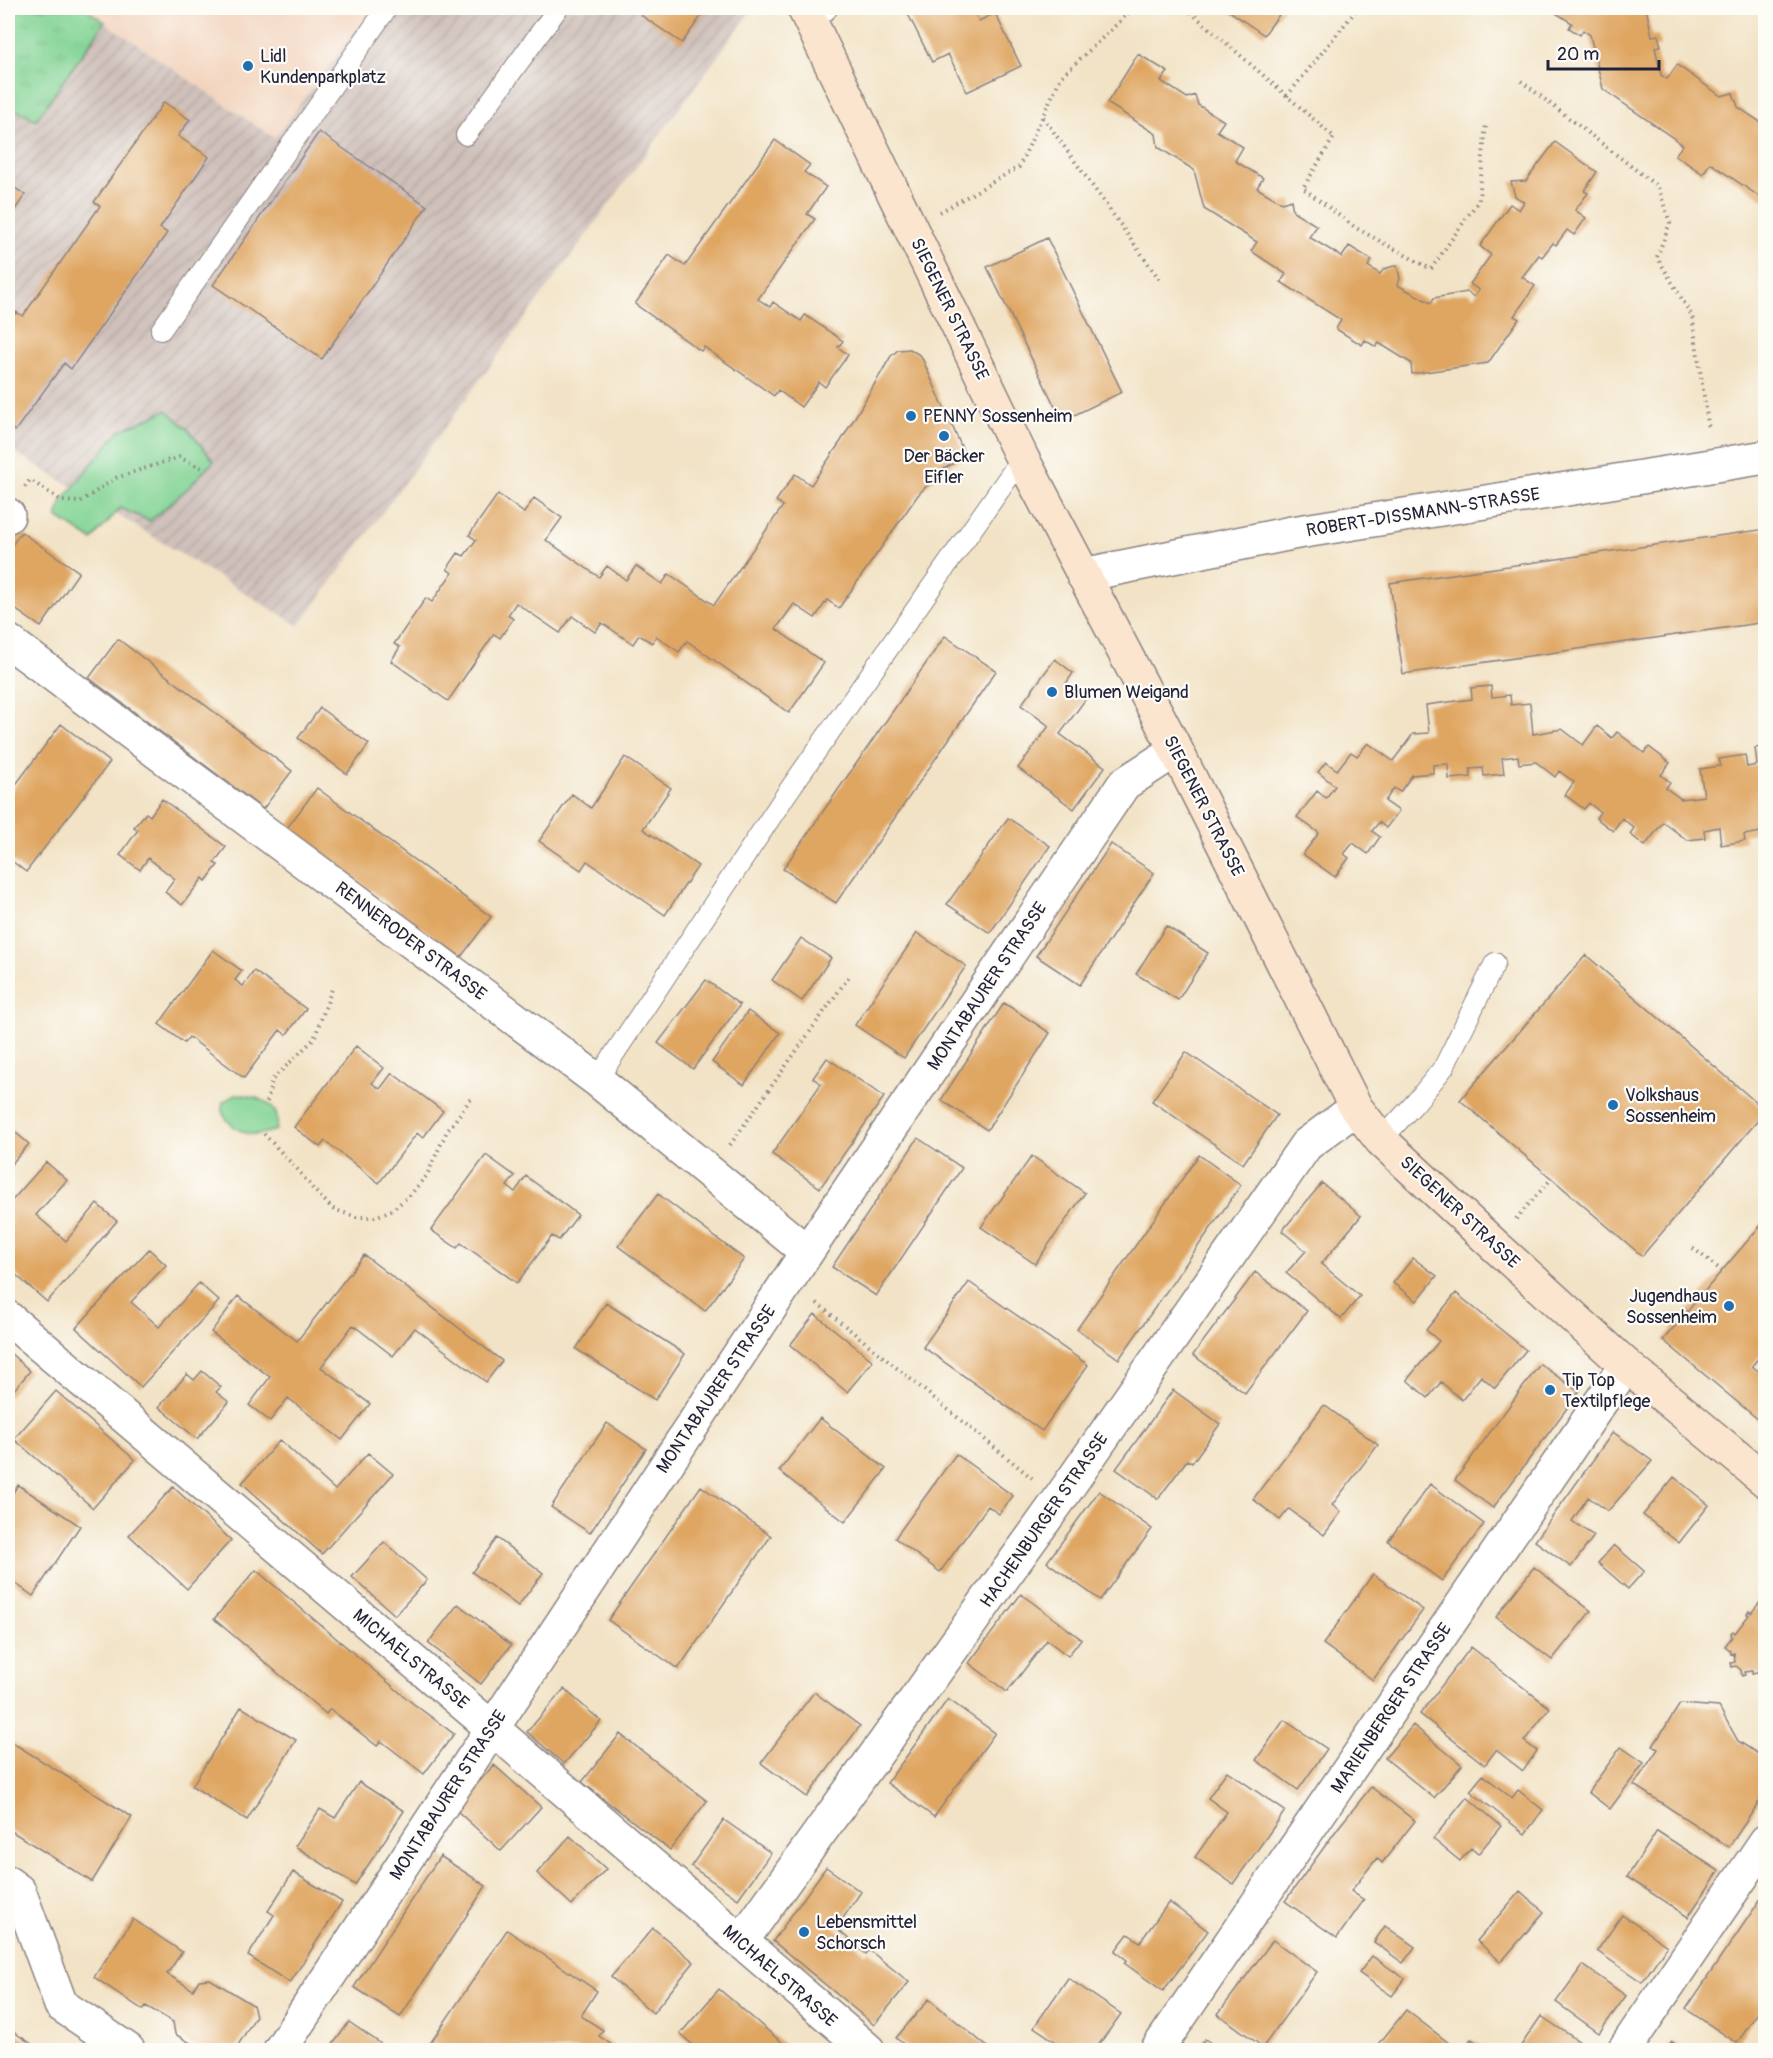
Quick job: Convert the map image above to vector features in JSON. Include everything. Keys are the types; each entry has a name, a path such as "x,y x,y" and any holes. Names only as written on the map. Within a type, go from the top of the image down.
{"main road":[{"name":"SIEGENER STRASSE","path":"815,13 909,225 1022,458 1176,750 1356,1108 1381,1140 1626,1365 1766,1480"}],"street":[{"name":"ROBERT-DISSMANN-STRASSE","path":"1083,574 1292,533 1766,457"},
{"name":"RENNERODER STRASSE","path":"8,641 597,1080 807,1252"},
{"name":"MONTABAURER STRASSE","path":"280,2050 788,1280 1124,784 1176,750"},
{"name":"HACHENBURGER STRASSE","path":"741,1942 1059,1500 1306,1145 1356,1108"},
{"name":"MICHAELSTRASSE","path":"8,1318 868,2050"},
{"name":"MARIENBERGER STRASSE","path":"1157,2050 1626,1365"},
{"path":"1624,2050 1766,1841"},
{"path":"8,1883 19,1891 62,2005 128,2050"}],"lane":[{"path":"161,330 387,8"},
{"path":"466,135 558,8"},
{"path":"597,1080 787,793 1022,458"},
{"path":"1381,1140 1444,1067 1495,963"}],"path":[{"path":"909,225 1019,167 1061,77 1134,8"},
{"path":"1186,8 1334,137 1303,188 1356,228 1431,269 1479,200 1486,123"},
{"path":"1287,96 1358,8"},
{"path":"1521,81 1658,187 1670,224 1657,257 1692,316 1714,465"},
{"path":"1042,117 1161,280"},
{"path":"8,515 30,480 62,501 80,501 116,478 179,457 204,470"},
{"path":"711,1173 850,975"},
{"path":"267,1102 272,1080 314,1039 332,989"},
{"path":"264,1134 297,1168 313,1190 333,1209 356,1217 375,1217 392,1210 411,1194 426,1175 447,1133 472,1097"},
{"path":"1513,1223 1552,1178"},
{"path":"1693,1248 1722,1271"},
{"path":"788,1280 1059,1500"}],"shaded area":[{"path":"8,8 84,8 274,138 373,8 753,8 299,626 8,448"},
{"name":"Lidl Kundenparkplatz","path":"84,8 373,8 274,138"}],"green space":[{"path":"8,8 84,8 105,22 36,120 8,106"},
{"path":"167,410 188,429 214,461 188,488 150,521 120,508 92,540 57,517 62,501 119,431"},
{"path":"236,1094 260,1099 272,1107 276,1113 276,1130 262,1134 250,1134 233,1126 224,1116 222,1107 223,1102"}],"building":[{"path":"647,8 707,8 682,43 641,15"},
{"path":"905,8 972,8 979,21 995,13 1021,66 967,92 948,54 932,62"},
{"path":"1225,8 1284,8 1264,35"},
{"path":"1548,8 1646,8 1652,36 1658,35 1661,46 1655,47 1661,75 1667,79 1677,65 1721,96 1733,93 1738,107 1766,126 1766,201 1710,163 1703,174 1675,155 1683,145 1603,89 1590,35 1583,30 1580,35 1569,28 1572,23"},
{"path":"1138,54 1168,72 1161,81 1187,98 1195,95 1198,105 1224,121 1217,131 1243,147 1235,161 1263,178 1257,188 1282,203 1291,200 1293,211 1317,226 1309,237 1342,257 1349,246 1372,260 1368,266 1380,274 1384,269 1397,265 1400,279 1397,285 1431,303 1434,298 1467,292 1474,297 1479,290 1470,284 1491,255 1480,246 1510,204 1519,210 1524,202 1515,196 1511,182 1526,181 1555,142 1597,172 1584,191 1588,193 1575,210 1586,218 1574,235 1567,230 1556,245 1553,243 1542,257 1539,255 1522,277 1535,286 1514,316 1519,319 1488,363 1412,374 1411,363 1379,343 1376,347 1365,340 1362,345 1336,329 1341,320 1281,282 1286,274 1251,251 1257,242 1204,209 1194,170 1158,147 1156,134 1107,103"},
{"path":"164,102 190,120 178,136 209,157 160,228 167,233 71,369 64,363 15,431 8,425 8,324 16,312 23,316 100,206 94,202"},
{"path":"319,132 427,206 322,359 213,285"},
{"path":"775,140 810,165 804,172 826,187 807,214 815,219 758,299 770,307 773,302 801,321 805,315 843,341 838,347 848,355 825,387 819,382 801,407 778,390 774,396 704,347 701,351 635,304 669,255 685,266"},
{"path":"8,183 25,195 8,220"},
{"path":"1047,238 1122,392 1062,421 987,267"},
{"path":"910,349 921,356 966,457 943,469 918,495 839,608 827,600 815,618 794,604 776,629 824,663 789,713 687,641 679,652 656,636 652,643 639,635 633,644 602,623 595,632 572,616 560,633 516,603 508,615 513,619 500,638 494,634 448,701 391,661 400,647 394,644 426,598 432,602 452,573 447,569 458,553 464,556 476,540 469,535 498,494 524,513 534,498 562,518 546,540 599,577 607,566 626,580 636,566 662,584 669,574 714,605 783,506 776,501 795,474 811,485 841,441 891,356 898,350"},
{"path":"1766,529 1766,622 1403,674 1390,583"},
{"path":"21,532 79,572 41,627 8,604 8,551"},
{"path":"945,636 996,671 836,903 783,869"},
{"path":"118,639 292,771 263,809 89,678"},
{"path":"1055,659 1073,673 1065,685 1085,700 1060,734 1105,767 1074,809 1018,768 1049,726 1021,705"},
{"path":"1491,686 1492,697 1510,695 1511,705 1530,703 1533,734 1562,729 1583,745 1597,726 1612,738 1617,732 1644,753 1649,747 1670,763 1661,775 1670,782 1666,788 1681,799 1704,796 1700,769 1721,766 1719,759 1745,755 1747,767 1757,765 1755,748 1766,746 1766,831 1744,835 1745,841 1721,845 1719,827 1704,830 1705,838 1687,840 1663,822 1645,846 1630,834 1634,828 1622,818 1613,831 1596,818 1600,812 1589,803 1584,809 1565,795 1574,782 1559,771 1555,777 1536,762 1519,764 1518,756 1502,758 1504,774 1484,776 1483,768 1470,769 1471,777 1449,779 1448,764 1433,765 1433,773 1412,775 1400,792 1394,788 1385,801 1399,811 1386,828 1379,822 1372,831 1380,837 1368,854 1353,843 1344,854 1349,858 1335,877 1303,854 1319,833 1297,817 1317,791 1326,798 1335,786 1318,772 1326,762 1337,770 1351,752 1357,756 1368,743 1393,761 1413,734 1429,733 1426,705 1472,699 1471,688"},
{"path":"320,708 369,744 347,774 298,738"},
{"path":"61,724 110,762 26,872 8,858 8,795"},
{"path":"625,757 671,788 643,829 698,866 665,915 587,861 581,870 539,841 572,794 591,808"},
{"path":"317,788 491,917 461,957 287,828"},
{"path":"162,799 226,847 214,863 218,865 206,881 203,878 182,905 165,892 175,879 148,858 140,870 120,855 138,830 134,827 146,813 150,816"},
{"path":"1008,818 1050,846 990,933 947,904"},
{"path":"1111,844 1154,873 1080,985 1036,956"},
{"path":"1166,926 1208,953 1178,1000 1136,974"},
{"path":"917,933 966,966 904,1058 855,1025"},
{"path":"801,938 831,958 802,1001 772,980"},
{"path":"213,950 242,971 235,980 243,986 254,971 306,1009 286,1035 280,1030 244,1078 189,1037 184,1043 159,1024"},
{"name":"Volkshaus Sossenheim","path":"1586,955 1766,1111 1642,1256 1460,1100"},
{"path":"706,980 740,1005 693,1069 658,1043"},
{"path":"1004,1003 1050,1033 987,1130 941,1100"},
{"path":"748,1011 780,1033 744,1085 712,1062"},
{"path":"356,1046 384,1068 372,1083 380,1089 392,1073 443,1111 423,1138 417,1133 379,1183 325,1141 320,1147 294,1127"},
{"path":"1186,1052 1277,1115 1243,1164 1152,1101"},
{"path":"827,1058 884,1097 820,1188 772,1154 821,1084 813,1078"},
{"path":"8,1126 29,1144 8,1168"},
{"path":"918,1138 962,1168 876,1296 832,1267"},
{"path":"486,1155 515,1176 507,1186 515,1192 526,1176 578,1215 559,1240 552,1236 517,1283 461,1243 457,1248 431,1230"},
{"path":"1199,1155 1241,1185 1119,1359 1077,1329"},
{"path":"1032,1156 1085,1193 1035,1264 981,1227"},
{"path":"46,1162 67,1180 36,1215 66,1241 97,1204 117,1221 47,1302 8,1268 8,1205"},
{"path":"1322,1183 1361,1216 1321,1264 1360,1296 1341,1319 1286,1273 1306,1251 1282,1231"},
{"path":"658,1194 744,1259 705,1311 618,1246"},
{"name":"Jugendhaus Sossenheim","path":"1766,1219 1766,1349 1752,1366 1766,1377 1766,1414 1760,1421 1663,1340"},
{"path":"149,1249 166,1265 131,1302 159,1327 199,1283 219,1301 141,1387 76,1328"},
{"path":"364,1255 502,1361 486,1382 415,1328 393,1356 353,1325 321,1367 370,1404 342,1440 288,1398 270,1421 249,1405 270,1377 211,1332 238,1296 297,1341"},
{"path":"1413,1258 1437,1276 1417,1301 1393,1283"},
{"path":"1255,1272 1307,1311 1245,1393 1193,1355"},
{"path":"969,1282 1088,1365 1042,1431 923,1347"},
{"path":"1456,1293 1526,1350 1495,1388 1481,1376 1462,1400 1441,1382 1428,1398 1407,1380 1439,1341 1426,1330"},
{"path":"606,1303 685,1354 655,1400 576,1349"},
{"path":"815,1314 873,1361 847,1392 790,1345"},
{"path":"8,1351 30,1371 8,1397"},
{"path":"1540,1364 1579,1392 1493,1508 1455,1480"},
{"path":"202,1371 221,1387 216,1392 229,1402 197,1439 159,1407 187,1374 194,1380"},
{"path":"1173,1390 1220,1424 1192,1463 1187,1460 1158,1499 1116,1469"},
{"path":"56,1391 135,1460 93,1508 14,1439"},
{"path":"1324,1405 1378,1445 1332,1505 1341,1512 1324,1535 1289,1509 1280,1520 1253,1499"},
{"path":"820,1418 886,1469 845,1522 779,1471"},
{"path":"607,1423 646,1449 590,1533 551,1507"},
{"path":"1613,1432 1652,1461 1608,1511 1588,1497 1572,1521 1594,1536 1571,1567 1535,1541"},
{"path":"280,1440 335,1490 368,1453 393,1474 322,1554 242,1483"},
{"path":"956,1454 1013,1496 999,1514 988,1506 940,1572 895,1538"},
{"path":"1674,1477 1709,1505 1679,1543 1643,1515"},
{"path":"1430,1484 1484,1524 1442,1581 1388,1541"},
{"path":"18,1485 80,1526 33,1596 8,1578 8,1501"},
{"path":"701,1486 771,1536 678,1669 608,1620"},
{"path":"173,1487 231,1540 187,1589 129,1535"},
{"path":"1099,1491 1152,1529 1100,1600 1047,1562"},
{"path":"497,1538 543,1573 518,1606 472,1572"},
{"path":"384,1542 427,1580 395,1615 352,1577"},
{"path":"1614,1545 1644,1571 1628,1589 1598,1563"},
{"path":"1534,1567 1591,1611 1552,1660 1496,1617"},
{"path":"256,1570 411,1702 454,1734 424,1774 381,1741 377,1746 330,1709 326,1714 214,1619"},
{"path":"1373,1574 1423,1610 1373,1680 1323,1644"},
{"path":"1021,1594 1081,1639 1068,1656 1047,1640 1007,1692 969,1663"},
{"path":"1766,1595 1766,1680 1757,1673 1752,1674 1752,1671 1744,1672 1745,1675 1742,1676 1741,1670 1736,1666 1732,1667 1731,1663 1735,1662 1734,1653 1731,1654 1725,1646 1732,1637 1731,1633 1733,1631 1735,1633 1749,1615 1747,1614 1749,1611 1751,1613"},
{"path":"458,1604 511,1645 481,1684 428,1643"},
{"path":"1471,1647 1550,1708 1524,1741 1537,1751 1523,1771 1496,1750 1485,1765 1420,1714"},
{"path":"564,1689 601,1721 564,1764 527,1732"},
{"path":"814,1692 860,1726 807,1797 761,1763"},
{"path":"948,1699 995,1733 934,1817 887,1783"},
{"path":"1680,1704 1719,1707 1738,1741 1766,1759 1766,1792 1729,1847 1634,1785 1658,1749 1653,1746"},
{"path":"241,1707 296,1740 247,1820 192,1786"},
{"path":"1284,1720 1327,1749 1298,1790 1256,1760"},
{"path":"1413,1725 1462,1765 1434,1798 1385,1758"},
{"path":"620,1734 707,1801 670,1850 582,1782"},
{"path":"8,1740 132,1817 92,1882 8,1829"},
{"path":"1621,1747 1644,1763 1610,1809 1588,1792"},
{"path":"494,1765 541,1807 501,1851 455,1809"},
{"path":"1227,1771 1285,1811 1233,1884 1195,1857 1227,1812 1208,1798"},
{"path":"1483,1775 1512,1798 1518,1790 1543,1810 1525,1834 1470,1791"},
{"path":"359,1782 404,1811 355,1885 295,1846 320,1809 335,1818"},
{"path":"1371,1787 1415,1821 1382,1863 1377,1858 1351,1891 1364,1900 1337,1938 1285,1901"},
{"path":"1467,1797 1501,1826 1478,1854 1471,1848 1460,1861 1433,1839"},
{"path":"724,1820 771,1853 738,1899 691,1866"},
{"path":"1657,1831 1719,1871 1688,1917 1627,1877"},
{"path":"570,1836 606,1869 572,1905 537,1873"},
{"path":"440,1856 486,1886 400,2017 354,1987"},
{"path":"826,1867 861,1892 836,1928 866,1954 869,1950 909,1982 874,2025 773,1941"},
{"path":"293,1872 342,1902 290,1983 248,1956 274,1915 268,1911"},
{"path":"1520,1891 1544,1912 1501,1962 1477,1941"},
{"path":"1766,1891 1766,2001 1737,2043 1686,2009"},
{"path":"1169,1902 1208,1931 1163,1991 1124,1963 1127,1960 1115,1951 1128,1934 1140,1942"},
{"path":"1622,1915 1667,1946 1642,1982 1597,1951"},
{"path":"133,1919 182,1952 167,1974 193,1990 199,1980 210,1979 253,2005 256,2016 235,2050 202,2050 175,2034 173,2022 146,2006 143,2010 94,1977"},
{"path":"1385,1926 1415,1947 1403,1963 1374,1942"},
{"path":"653,1928 694,1962 653,2013 611,1977"},
{"path":"507,1930 597,1991 581,2016 603,2030 599,2036 619,2050 444,2050 431,2042"},
{"path":"1273,1940 1317,1972 1263,2047 1218,2014"},
{"path":"1372,1956 1405,1979 1392,1996 1359,1973"},
{"path":"1583,1965 1626,1996 1599,2033 1556,2002"},
{"path":"1068,1978 1121,2014 1095,2050 1068,2050 1034,2027"},
{"path":"719,1989 791,2050 699,2050 680,2034"},
{"path":"929,1999 991,2050 911,2050 896,2038"},
{"path":"1406,2010 1449,2043 1443,2050 1374,2050"},
{"path":"1541,2016 1592,2050 1518,2050"},
{"path":"349,2022 390,2050 329,2050"},
{"path":"8,2028 21,2037 41,2050 8,2050"},
{"path":"1205,2039 1221,2050 1197,2050"},
{"path":"1471,2039 1488,2050 1463,2050"},
{"path":"1672,2042 1685,2050 1666,2050"}],"place":[{"name":"Lidl Kundenparkplatz","path":"248,66"},
{"name":"PENNY Sossenheim","path":"911,416"},
{"name":"Der Bäcker Eifler","path":"944,436"},
{"name":"Blumen Weigand","path":"1052,692"},
{"name":"Volkshaus Sossenheim","path":"1613,1105"},
{"name":"Jugendhaus Sossenheim","path":"1729,1306"},
{"name":"Tip Top Textilpflege","path":"1550,1390"},
{"name":"Lebensmittel Schorsch","path":"804,1932"}]}
